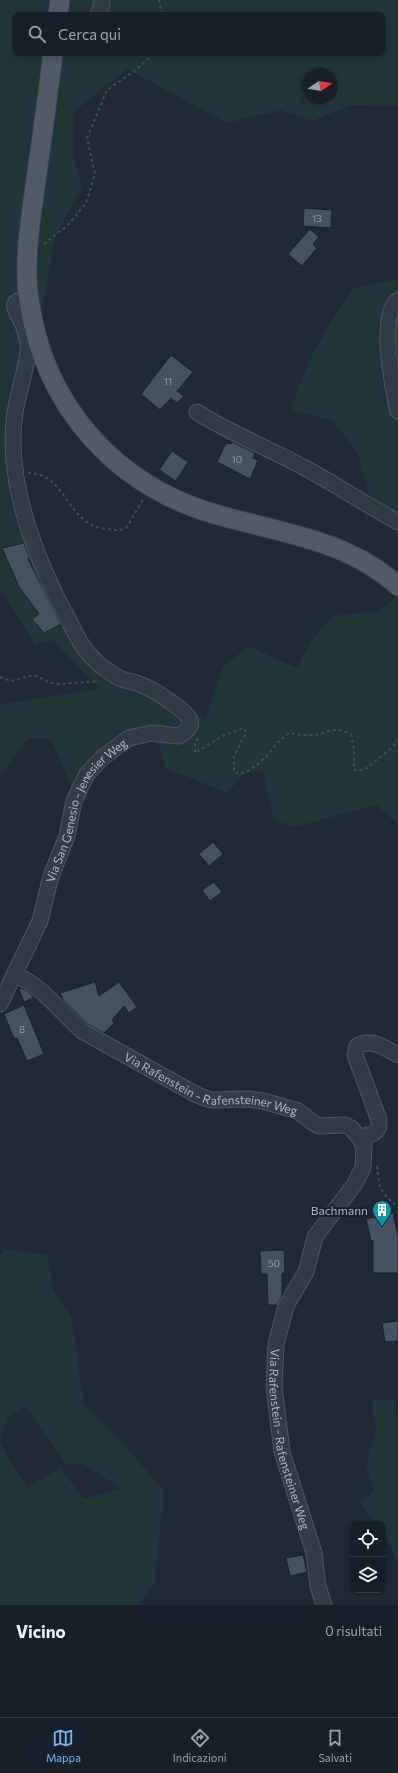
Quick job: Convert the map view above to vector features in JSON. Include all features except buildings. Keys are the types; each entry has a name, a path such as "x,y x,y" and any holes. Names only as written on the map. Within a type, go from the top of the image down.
{"main road":[{"path":"58,12 60,0"},
{"path":"53,56 29,230 29,299 40,349 50,376 64,402 82,428 108,454 150,487 190,505 218,515 324,542 361,559 398,586"}],"street":[{"path":"99,12 102,4 101,0"},
{"path":"29,299 21,299 16,301 14,305 15,312 24,328 28,351 14,414 14,447 16,474 21,504 49,582 85,650 105,670 121,679 139,684 159,694 186,713 190,724"},
{"path":"398,300 393,304 390,311 388,333 398,411"},
{"path":"197,412 231,433 258,443 305,467 398,522"},
{"name":"Via San Genesio - Jenesier Weg","path":"0,1004 40,921 51,876 67,836 74,801 87,774 102,758 129,738 152,733 179,736 189,729 190,724"},
{"name":"Via Rafenstein - Rafensteiner Weg","path":"14,975 23,978 44,994 66,1018 82,1031 197,1095 211,1100 263,1101 298,1111 319,1126 346,1125 359,1136 364,1147 363,1168 354,1185 315,1237 306,1272 286,1306 276,1344 274,1386 282,1452 314,1552 318,1586 324,1605"},
{"path":"359,1136 374,1133 379,1130 379,1120 355,1055 358,1046 365,1042 375,1043 398,1054"}],"path":[{"path":"159,0 161,12"},
{"path":"43,245 68,225 86,203 95,174 87,138 108,90 136,70 151,56"},
{"path":"16,474 38,473 49,479 83,521 99,529 122,530 126,528 150,487"},
{"path":"0,677 11,681 34,675 51,683 59,684 114,681 121,679"},
{"path":"190,724 194,722 200,725 200,734 195,744 195,753 222,736 244,728 246,733 234,756 234,772 240,774 250,770 261,761 282,737 289,732 314,735 328,730 342,729 351,735 354,749 354,770 364,770 392,747 398,740"},
{"path":"377,1164 379,1182 383,1194 398,1207"}],"green space":[{"path":"0,0 398,0 398,106 352,105 312,121 281,110 227,123 127,69 73,113 73,158 82,186 55,238 19,429 27,503 51,574 80,635 111,667 141,679 206,720 223,667 248,646 297,668 311,641 332,616 380,611 398,595 398,825 377,805 294,827 274,820 263,772 244,773 228,793 167,769 156,737 126,745 73,790 51,739 28,739 0,776 0,704 100,689 52,640 35,645 4,594 0,591"},
{"path":"398,279 398,524 374,512 358,454 333,421 290,410 309,361 330,323 353,288"},
{"path":"4,1249 48,1255 53,1291 71,1317 84,1405 131,1452 164,1492 154,1584 138,1605 0,1605 0,1442 15,1470 28,1487 60,1468 84,1499 120,1488 82,1463 66,1465 26,1407 8,1417 0,1441 0,1255"},
{"path":"372,1400 394,1400 398,1421 398,1563 386,1539 386,1521 374,1521 360,1502 374,1491 366,1465 376,1430"}],"place":[{"name":"Bachmann","path":"382,1227"}]}
